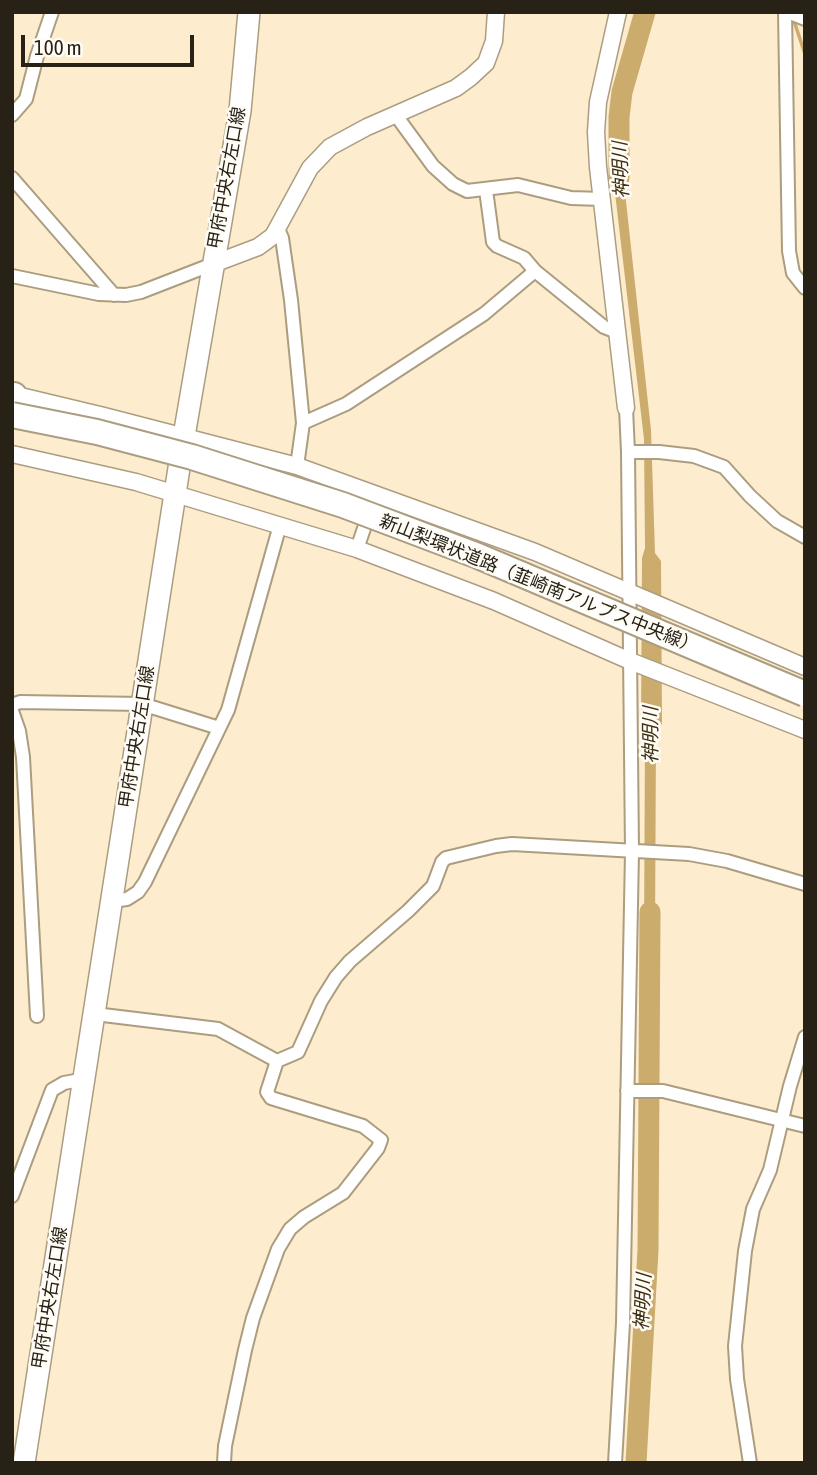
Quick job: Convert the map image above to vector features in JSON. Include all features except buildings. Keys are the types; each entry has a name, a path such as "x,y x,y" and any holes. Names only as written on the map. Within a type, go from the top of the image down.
{"highway":[{"name":"新山梨環状道路（韮崎南アルプス中央線）","path":"13,400 124,439 270,481 377,517 478,555 805,694"},
{"name":"新山梨環状道路（韮崎南アルプス中央線）","path":"12,430 270,481"}],"main road":[{"name":"甲府中央右左口線","path":"22,1460 85,1079 184,436 240,111 249,12"}],"street":[{"path":"12,115 26,99 52,12"},
{"path":"12,276 62,288 114,295 141,292 266,242 278,229 300,183 317,158 345,137 456,88 486,63 494,41 496,12"},
{"path":"615,1463 631,1091 635,663 632,452 596,132 598,102 618,12"},
{"path":"803,19 787,12 789,251 793,273 805,288"},
{"path":"395,114 433,166 453,184 467,191 518,185 570,198 602,199"},
{"path":"12,178 114,295"},
{"path":"486,190 493,242 524,258 535,271 604,327 617,332"},
{"path":"278,229 282,238 291,300 303,423 297,466"},
{"path":"303,423 346,404 484,314 535,271"},
{"path":"13,400 184,436 297,466 535,552 805,667"},
{"path":"632,452 694,456 724,467 777,521 805,537"},
{"path":"12,454 135,482 357,549 494,601 635,663 805,730"},
{"path":"357,549 376,493"},
{"path":"111,901 127,899 138,892 145,882 229,710 280,524"},
{"path":"12,705 20,702 142,704 219,728"},
{"path":"12,711 19,731 23,757 37,1016"},
{"path":"224,1463 225,1446 253,1318 278,1249 290,1228 343,1193 378,1149 381,1140 363,1126 271,1098 267,1092 277,1061 298,1052 321,1001 336,977 349,961 433,886 446,858 512,844 689,853 805,884"},
{"path":"95,1014 218,1028 277,1061"},
{"path":"750,1463 735,1346 745,1251 753,1209 771,1170 790,1086 805,1037"},
{"path":"12,1196 16,1175 52,1090 64,1083 85,1079"},
{"path":"631,1091 660,1091 805,1126"}],"water":[{"path":"612,150 623,150 624,183 651,430 655,553 661,561 662,724 656,731 655,940 644,940 645,734 641,723 642,558 645,548 644,439"}],"waterway":[{"name":"神明川","path":"619,178 619,117 622,92 645,12"},
{"path":"793,18 805,54"},
{"name":"神明川","path":"636,1463 648,1250 650,912"}]}
